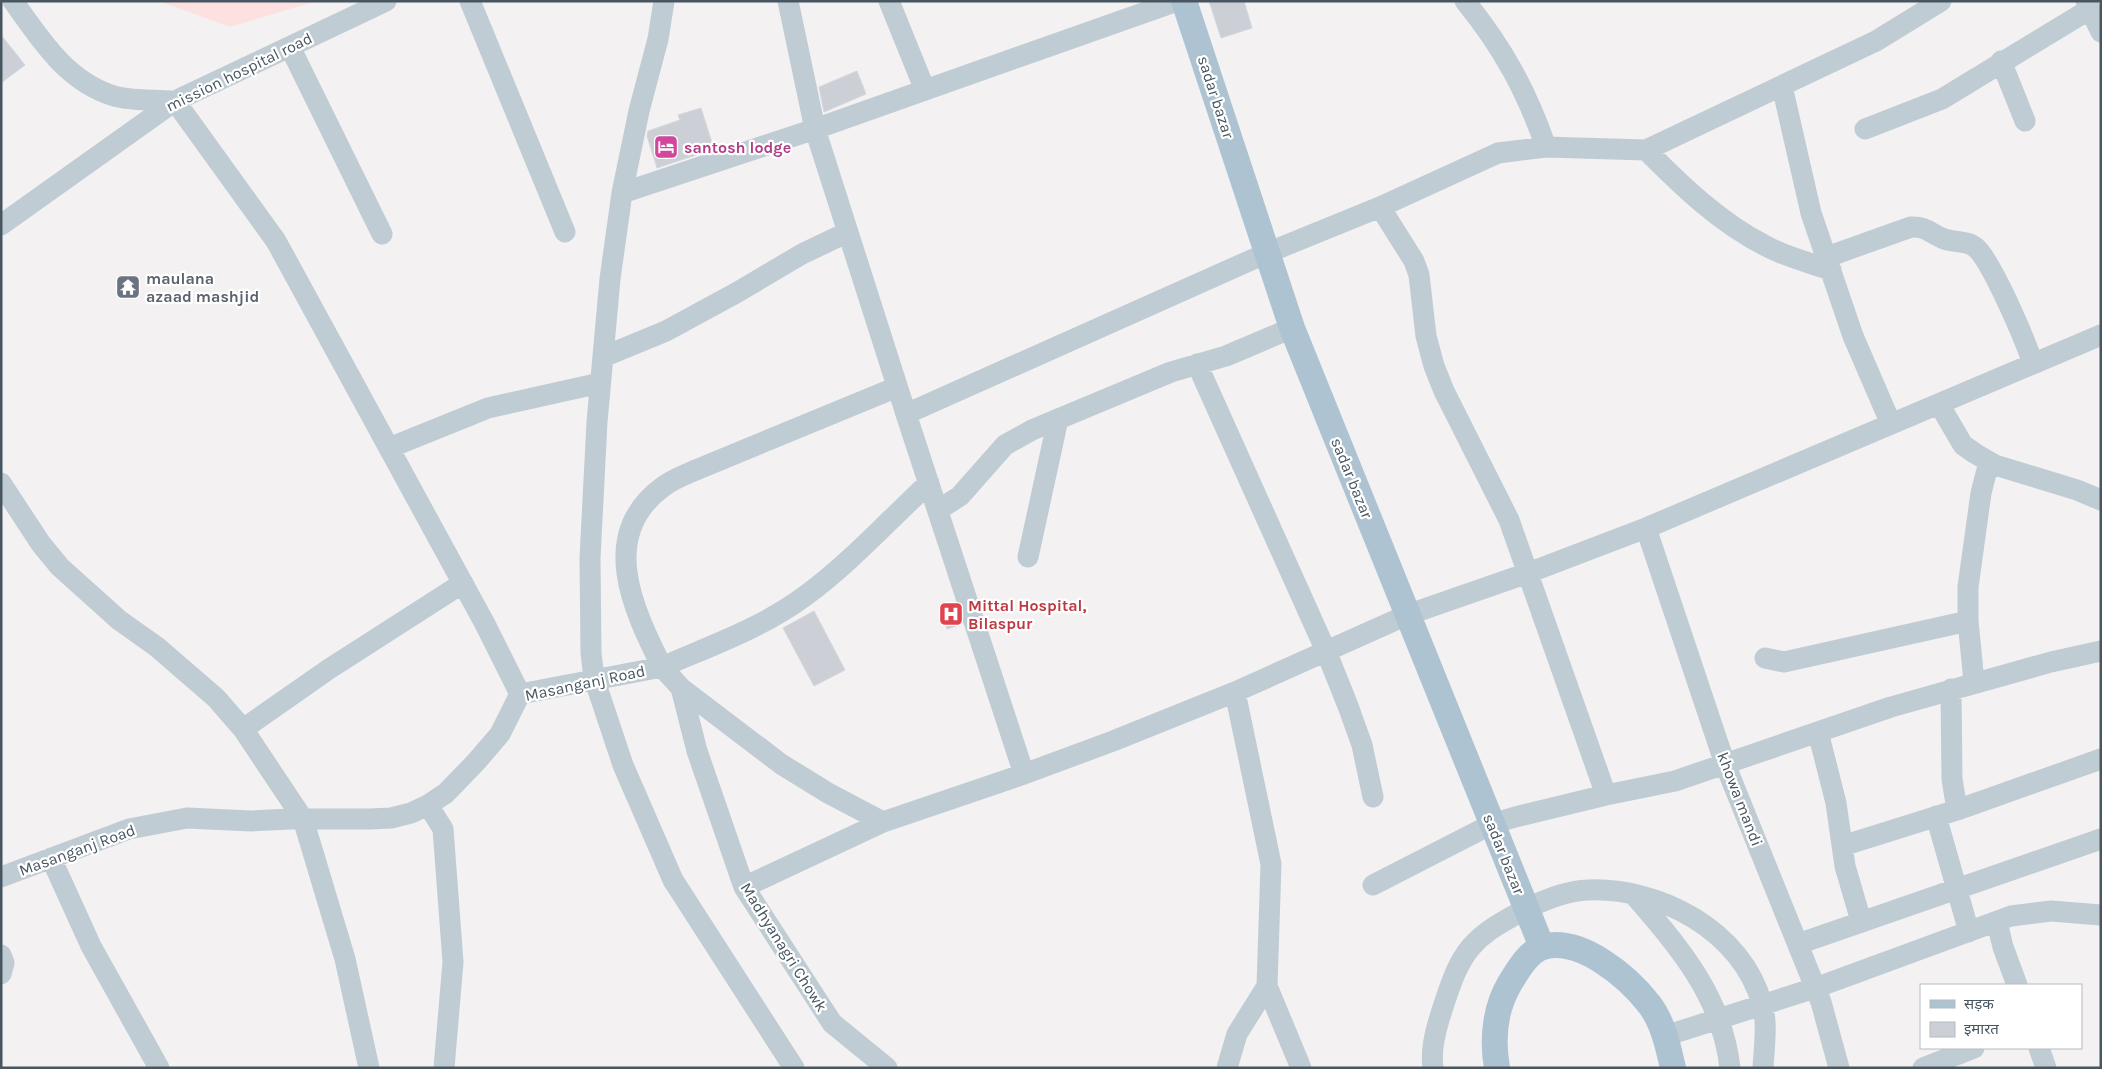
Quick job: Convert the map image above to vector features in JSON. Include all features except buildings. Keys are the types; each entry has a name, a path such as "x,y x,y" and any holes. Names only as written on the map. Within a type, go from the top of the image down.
{"main road":[{"name":"sadar bazar","path":"1184,1 1292,328 1542,948"},
{"path":"1497,1068 1494,1051 1496,1020 1506,990 1528,958 1542,948 1561,946 1581,951 1604,962 1627,979 1650,1005 1665,1036 1673,1068"}],"street":[{"path":"13,1 56,59 85,83 115,96 175,101 276,241 462,583 520,694"},
{"name":"mission hospital road","path":"1,225 175,101 386,1"},
{"path":"470,1 565,232"},
{"path":"664,1 658,39 639,111 622,193 610,279 600,383 590,558 591,653 594,678 623,764 673,880 794,1068"},
{"path":"788,1 815,129 897,387 1024,774"},
{"path":"890,1 925,90"},
{"path":"622,193 815,129 1177,1"},
{"path":"1465,1 1496,41 1519,80 1546,146"},
{"path":"906,414 1268,253 1380,207 1498,153 1546,146 1646,150 1876,40 1941,1"},
{"path":"1865,129 1942,99 2088,5 2101,32"},
{"path":"290,47 382,234"},
{"path":"2001,61 2025,121"},
{"path":"1782,86 1811,213 1853,336 1892,424"},
{"path":"1646,150 1684,188 1723,218 1766,247 1829,264 1911,227 1921,226 1953,242 1975,246 2019,325 2032,364"},
{"path":"1380,207 1414,261 1420,282 1426,336 1434,366 1444,391 1509,520 1606,795"},
{"path":"603,356 666,331 736,294 802,254 848,232"},
{"path":"938,510 960,496 1005,445 1032,430 1154,379 1226,356 1292,328"},
{"path":"744,887 883,822 1112,742 1235,692 1407,615 1646,528 2101,335"},
{"path":"1197,364 1326,651 1362,744 1373,797"},
{"path":"389,448 488,408 600,383"},
{"path":"897,387 691,472 665,485 649,498 635,518 626,547 626,579 642,627 662,667 757,625 805,596 929,483"},
{"path":"1939,404 1964,445 1989,462 2077,490 2101,500"},
{"path":"1028,557 1058,419"},
{"path":"1974,682 1968,621 1968,587 1981,493 1989,462"},
{"path":"1,483 41,544 60,567 119,620 188,672 216,698 243,730 303,819 345,959 370,1068"},
{"name":"khowa mandi","path":"1646,528 1725,764 1815,988 1839,1068"},
{"path":"243,730 329,669 462,583"},
{"path":"1765,658 1784,662 1968,621"},
{"path":"1373,885 1492,824 1538,810 1675,781 1891,707 1974,682 2101,651"},
{"name":"Masanganj Road","path":"1,877 130,829 187,818 251,821 392,818 411,813 446,793 476,762 500,734 520,694 594,678 662,667 681,688 781,764 828,793 883,822"},
{"name":"Madhyanagri Chowk","path":"681,688 697,751 744,887 832,1023 887,1068"},
{"path":"1951,689 1952,779 1957,810"},
{"path":"1235,692 1272,864 1267,986 1301,1068"},
{"path":"1818,732 1836,803 1845,866 1861,921"},
{"path":"1842,846 1957,810 2101,759"},
{"path":"428,805 442,829 453,962 444,1068"},
{"path":"1936,816 1969,932"},
{"path":"1798,944 1955,888 2101,839"},
{"path":"52,858 91,946 159,1068"},
{"path":"1433,1068 1432,1059 1438,1020 1454,975 1470,948 1488,930 1526,908 1560,895 1588,890 1622,892 1655,900 1686,912 1712,931 1734,952 1751,974 1763,1005 1762,1068"},
{"path":"1634,895 1680,948 1700,980 1718,1019 1730,1068"},
{"path":"1665,1036 1815,988 2028,912 2051,911 2101,915"},
{"path":"1997,922 2003,947 2017,984"},
{"path":"1,955 4,962 1,974"},
{"path":"1227,1068 1237,1034 1267,986"},
{"path":"1923,1068 1971,1049"},
{"path":"2039,1049 2046,1068"}],"shaded area":[{"path":"159,1 317,1 230,27"}],"place":[{"name":"santosh lodge","path":"666,147"},
{"name":"maulana azaad mashjid","path":"128,287"},
{"name":"Mittal Hospital, Bilaspur","path":"951,614"}]}
